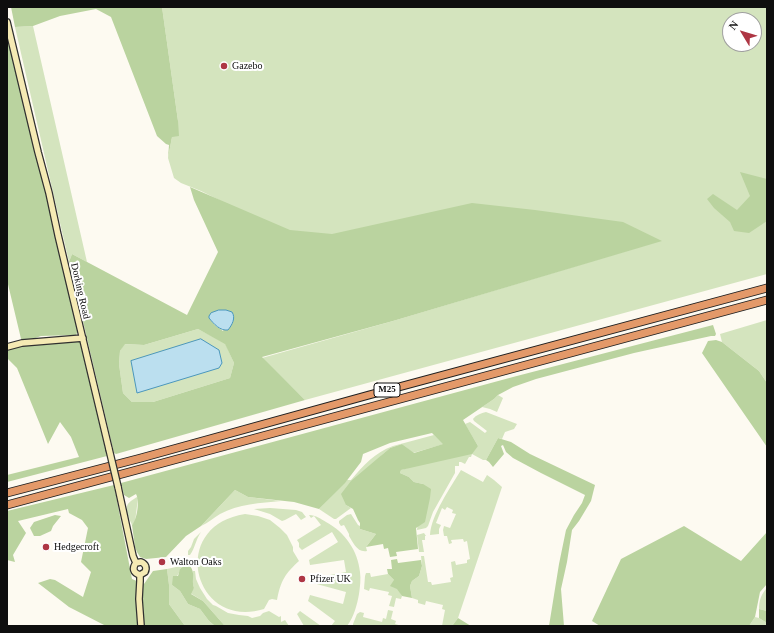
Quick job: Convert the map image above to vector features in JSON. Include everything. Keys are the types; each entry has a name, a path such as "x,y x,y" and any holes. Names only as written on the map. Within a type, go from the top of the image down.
{"highway":[{"name":"M25","path":"7,493 767,288"},
{"name":"M25","path":"7,505 767,300"}],"main road":[{"name":"Dorking Road","path":"7,22 49,193 133,556 136,563"},
{"path":"7,347 22,343 83,338"},
{"path":"139,562 143,563 146,567 145,572 140,575 135,573 133,567 139,562"},
{"path":"140,575 139,599 141,626"}],"green space":[{"path":"11,7 162,7 179,136 172,137 168,158 169,145 157,136 111,17 96,9 60,16 33,26 15,27"},
{"path":"162,7 767,7 767,274 305,400 262,358 393,321 656,242 324,252 201,191 181,183 174,178 168,158 172,137 178,121"},
{"path":"33,26 87,262 72,254 69,262 15,27"},
{"path":"7,29 78,331 76,335 41,336 24,342 79,338 107,456 7,482 7,475 79,457 71,437 60,422 48,444 17,368 7,358 7,351 22,343 7,280"},
{"path":"740,172 767,179 767,221 749,233 734,231 730,222 714,208 707,199 713,194 737,210 750,196"},
{"path":"190,187 290,230 332,234 472,203 623,222 662,241 393,321 262,357 305,400 116,454 114,453 69,262 72,254 187,315 218,252 194,200","holes":["223,310 232,312 223,331 209,318","198,329 225,344 234,363 230,378 153,402 132,402 123,393 119,364 120,351 125,344 144,345"]},
{"path":"767,320 767,383 759,371 722,342 720,334"},
{"path":"713,325 716,334 715,336 634,353 536,379 513,387 498,395 463,420 478,446 472,454 401,470 400,473 409,477 414,482 423,484 431,489 425,522 416,528 418,549 396,552 397,556 390,557 388,548 384,549 383,544 366,547 376,534 360,529 360,523 353,509 346,505 341,494 351,481 390,448 402,444 414,453 443,444 432,433 390,443 363,454 361,462 345,483 319,509 294,502 248,497 235,490 201,526 186,536 166,557 146,559 140,557 135,547 132,525 135,519 138,501 136,494 129,498 124,495 121,483 513,377"},
{"path":"198,329 225,343 234,363 230,378 153,402 132,402 123,393 119,364 120,351 124,344 144,345"},
{"path":"716,340 722,342 759,371 767,383 767,447 702,353 708,341"},
{"path":"498,395 503,398 497,412 482,407 494,399"},
{"path":"486,412 517,424 514,429 505,432 502,439 498,438 486,460 472,454 465,464 459,462 459,466 455,466 455,473 433,512 428,526 417,530 423,484 414,482 409,477 400,473 401,470 478,446 465,424 470,422 485,433 487,431 473,419 479,414"},
{"path":"434,435 444,444 413,453 402,444 390,448 382,455 346,505 351,508 336,519 319,509 347,480 351,480 365,464 380,452 393,446"},
{"path":"498,438 511,442 530,454 595,485 591,501 572,530 561,589 564,626 549,626 566,530 585,495 513,458 506,452 503,445 501,446 504,454 493,467 486,460"},
{"path":"461,470 483,482 487,475 502,487 458,618 452,626 442,626 445,610 442,609 443,605 426,601 425,605 418,603 418,600 412,598 410,586 412,581 419,576 422,566 421,556 424,556 428,582 431,582 432,585 451,582 450,578 453,577 451,562 455,561 456,565 467,563 467,560 470,559 467,541 464,542 463,539 451,540 452,543 449,544 447,536 444,536 444,526 450,528 456,514 452,513 453,510 447,507 445,510 442,508 436,523 441,525 439,534 430,535 431,527 438,510"},
{"path":"114,485 132,579 144,584 153,571 167,569 169,604 185,626 106,626 69,607 38,583 50,579 55,580 83,597 91,572 81,562 88,528 82,520 69,513 68,509 18,521 26,533 13,555 15,562 7,560 7,511"},
{"path":"235,490 248,497 281,501 250,504 234,508 220,514 201,526"},
{"path":"137,497 135,522 132,525 128,516 127,508 129,503"},
{"path":"270,508 296,510 302,512 306,517 301,520 296,514 282,521 270,514 254,509"},
{"path":"245,514 270,520 280,528 287,535 293,547 293,551 299,561 284,578 277,600 269,600 264,609 240,612 221,605 207,592 199,574 198,555 205,537 221,522"},
{"path":"351,514 360,526 360,529 376,534 366,547 367,551 358,549 349,536 344,525 341,526 339,523 339,521 347,515"},
{"path":"55,515 61,516 51,531 40,536 34,536 30,528 34,522"},
{"path":"314,516 333,526 349,543 357,557 359,564 360,583 355,611 347,626 331,626 335,621 308,601 310,595 343,604 346,592 313,583 314,578 346,572 344,560 310,565 309,560 338,542 332,532 302,550 299,547 297,540 321,525"},
{"path":"684,526 741,561 767,532 767,584 760,592 755,617 749,626 600,626 592,621 621,559"},
{"path":"201,532 192,552 188,555 188,551 194,539"},
{"path":"424,533 426,536 425,540 422,540 424,552 419,552 417,535"},
{"path":"397,559 398,563 421,560 422,566 419,576 412,581 410,586 412,598 402,596 397,589 390,586 394,580 388,574 387,569 392,569 391,560"},
{"path":"185,565 180,569 172,585 180,591 188,604 200,609 215,626 185,626 169,604 167,569"},
{"path":"185,565 190,566 193,572 194,588 191,594 203,601 225,626 215,626 200,609 188,604 180,591 172,585 173,576 178,576 180,569"},
{"path":"193,571 195,571 196,579 200,588 213,605 228,613 252,618 269,611 279,617 281,616 281,622 285,620 289,626 225,626 203,601 190,593 194,588"},
{"path":"366,573 370,573 371,577 388,574 394,580 402,596 401,599 396,598 394,607 389,606 392,596 388,595 389,592 370,588 369,591 364,589"},
{"path":"767,588 767,611 759,609 759,603"},
{"path":"759,609 767,611 767,623 759,618"},
{"path":"388,610 393,611 391,619 396,621 395,624 402,626 353,626 357,614 360,612 364,613 363,617 382,622 383,618 386,619"},
{"path":"300,611 321,626 304,626 297,614"},
{"path":"755,617 767,623 767,626 749,626"},
{"path":"458,618 471,626 452,626"}],"water":[{"path":"219,310 226,310 232,312 233,314 233,321 228,330 215,325 209,318 211,313"},
{"path":"201,339 219,350 222,363 219,368 137,393 131,361"}],"place":[{"name":"Gazebo","path":"224,66"},
{"name":"Hedgecroft","path":"46,547"},
{"name":"Walton Oaks","path":"162,562"},
{"name":"Pfizer UK","path":"302,579"}]}
